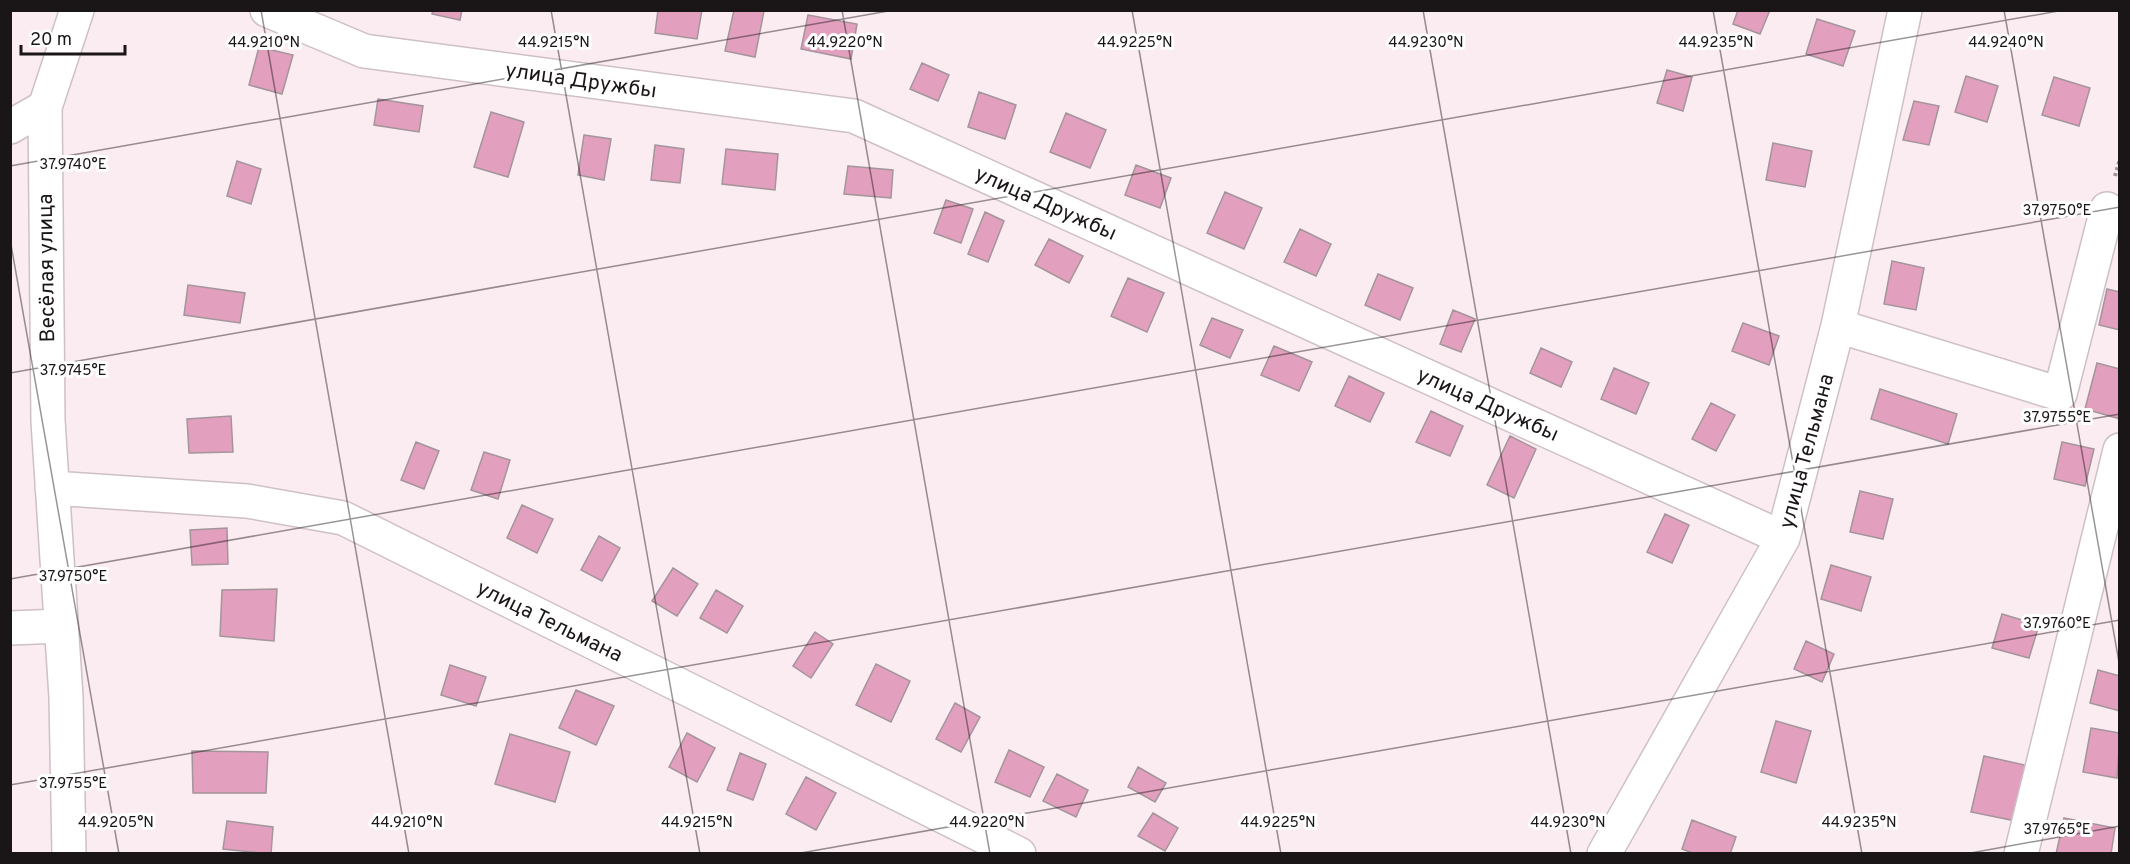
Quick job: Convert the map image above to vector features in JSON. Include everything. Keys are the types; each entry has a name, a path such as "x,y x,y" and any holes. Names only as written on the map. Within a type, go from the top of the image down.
{"street":[{"name":"Весёлая улица","path":"69,854 66,697 48,421 45,107 77,10"},
{"name":"улица Дружбы","path":"267,10 364,51 854,116 1783,538"},
{"name":"улица Тельмана","path":"1605,854 1783,538 1839,326 1905,10"},
{"path":"10,126 45,107"},
{"path":"1839,326 2060,394 2107,209"},
{"path":"2021,854 2120,450"},
{"name":"улица Тельмана","path":"52,488 247,501 343,518 1019,854"},
{"path":"10,628 61,626"}],"building":[{"path":"433,10 462,10 460,20 432,14"},
{"path":"658,10 702,10 697,39 655,33"},
{"path":"734,10 764,11 755,57 725,51"},
{"path":"1738,10 1770,10 1760,34 1733,24"},
{"path":"808,15 857,24 851,59 801,49"},
{"path":"1817,19 1855,31 1843,66 1806,54"},
{"path":"259,47 293,55 282,94 249,85"},
{"path":"922,63 949,75 938,101 910,89"},
{"path":"1667,70 1692,77 1683,111 1657,103"},
{"path":"1966,76 1998,86 1987,122 1955,112"},
{"path":"2054,77 2090,88 2079,126 2042,115"},
{"path":"979,92 1016,105 1005,139 968,127"},
{"path":"378,99 423,106 419,132 374,125"},
{"path":"1914,101 1939,106 1929,145 1903,140"},
{"path":"491,112 524,122 508,177 474,167"},
{"path":"1066,113 1106,130 1090,168 1050,152"},
{"path":"584,135 611,139 604,180 578,175"},
{"path":"1773,143 1812,151 1805,187 1766,180"},
{"path":"655,145 684,149 680,183 651,180"},
{"path":"726,149 778,154 775,190 722,184"},
{"path":"237,161 261,169 251,204 227,196"},
{"path":"1136,165 1171,178 1160,208 1125,195"},
{"path":"848,166 893,170 891,198 844,194"},
{"path":"1225,192 1262,208 1244,249 1207,233"},
{"path":"946,200 973,209 961,243 934,233"},
{"path":"985,212 1004,221 988,262 968,254"},
{"path":"1300,229 1331,244 1316,276 1284,262"},
{"path":"1049,239 1083,256 1069,283 1035,265"},
{"path":"1892,261 1924,268 1916,310 1884,304"},
{"path":"1378,274 1413,288 1400,320 1365,305"},
{"path":"1128,278 1164,293 1147,332 1111,316"},
{"path":"188,285 245,293 240,323 184,315"},
{"path":"2107,289 2120,292 2120,330 2099,325"},
{"path":"1453,310 1475,319 1461,352 1440,344"},
{"path":"1212,318 1243,330 1230,358 1200,345"},
{"path":"1743,323 1779,336 1769,365 1732,351"},
{"path":"1274,346 1312,362 1299,391 1261,375"},
{"path":"1541,348 1572,362 1561,387 1530,373"},
{"path":"2097,363 2120,369 2120,419 2085,409"},
{"path":"1614,368 1649,383 1636,414 1601,399"},
{"path":"1349,376 1384,393 1370,422 1335,406"},
{"path":"1880,389 1957,414 1948,444 1871,419"},
{"path":"1711,403 1735,415 1716,451 1692,439"},
{"path":"1431,411 1463,426 1450,456 1416,442"},
{"path":"231,416 233,452 189,453 187,419"},
{"path":"1510,436 1536,449 1514,498 1487,485"},
{"path":"416,442 439,451 424,489 401,480"},
{"path":"2062,442 2094,449 2085,486 2054,479"},
{"path":"484,452 510,460 498,499 471,490"},
{"path":"1860,491 1893,499 1883,539 1850,532"},
{"path":"522,505 553,519 537,553 507,538"},
{"path":"1665,514 1689,525 1672,563 1647,552"},
{"path":"227,528 228,564 192,565 190,530"},
{"path":"599,536 620,548 602,581 581,570"},
{"path":"1831,565 1871,577 1861,611 1821,599"},
{"path":"673,568 698,584 677,616 652,601"},
{"path":"277,589 274,641 220,636 222,590"},
{"path":"716,590 743,606 727,633 700,618"},
{"path":"2002,614 2039,625 2029,658 1992,648"},
{"path":"815,632 833,644 811,678 793,666"},
{"path":"1806,641 1834,654 1822,682 1794,669"},
{"path":"876,664 910,681 891,722 856,705"},
{"path":"450,665 486,677 476,706 441,695"},
{"path":"2098,670 2120,676 2120,711 2090,703"},
{"path":"576,690 614,706 596,745 559,728"},
{"path":"955,703 980,717 961,752 936,739"},
{"path":"1776,721 1811,731 1796,783 1761,772"},
{"path":"2091,728 2120,733 2117,778 2083,772"},
{"path":"687,733 715,748 697,782 669,767"},
{"path":"510,734 570,752 555,802 495,784"},
{"path":"1009,750 1044,767 1030,797 995,782"},
{"path":"192,751 268,752 266,793 193,793"},
{"path":"740,753 766,764 753,800 727,790"},
{"path":"1984,756 2029,766 2016,821 1971,812"},
{"path":"1138,767 1166,783 1155,802 1128,787"},
{"path":"1057,774 1088,790 1076,817 1043,801"},
{"path":"806,777 836,793 816,830 786,814"},
{"path":"1153,813 1178,828 1165,851 1138,836"},
{"path":"2064,818 2115,828 2111,854 2056,854"},
{"path":"1692,820 1736,837 1730,854 1695,854 1682,849"},
{"path":"227,821 273,827 271,854 223,849"}]}
